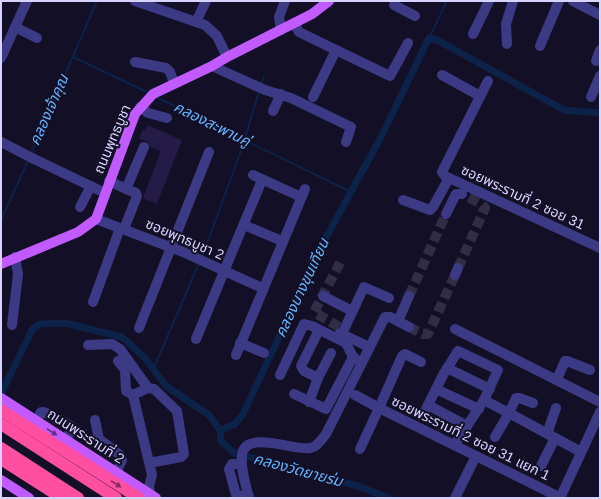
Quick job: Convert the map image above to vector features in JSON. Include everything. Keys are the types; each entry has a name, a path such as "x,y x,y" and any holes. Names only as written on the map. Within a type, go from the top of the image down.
{"highway":[{"path":"1,410 94,470 148,497"},
{"path":"1,424 6,430 107,498"},
{"path":"6,430 116,498"},
{"path":"1,448 78,498"},
{"path":"1,459 62,498"},
{"path":"1,468 46,498"}],"main road":[{"path":"146,100 174,83 212,66 294,24 312,14 329,1"},
{"name":"ถนนพุทธบูชา","path":"96,219 135,114 146,100"},
{"path":"1,264 78,232 96,219"},
{"name":"ถนนพระรามที่ 2","path":"1,398 116,473 148,497"},
{"path":"1,480 29,498"}],"street":[{"path":"1,58 27,1"},
{"path":"135,1 205,25 217,36 227,57"},
{"path":"196,22 206,1"},
{"path":"281,30 279,17 285,1"},
{"path":"473,34 487,1"},
{"path":"507,44 506,24 513,1"},
{"path":"540,46 559,1"},
{"path":"573,1 600,15"},
{"path":"392,2 415,16"},
{"path":"294,24 299,32 390,76 408,43"},
{"path":"15,27 37,38"},
{"path":"313,97 336,50"},
{"path":"596,61 600,50"},
{"path":"135,62 166,68 170,72 174,83"},
{"path":"212,66 265,90 281,94 352,127 346,142"},
{"path":"442,75 480,96"},
{"path":"591,97 600,76"},
{"name":"ซอยพระรามที่ 2 ซอย 31","path":"488,81 442,172 448,178 600,248"},
{"path":"273,111 281,94"},
{"path":"146,100 148,113 167,118"},
{"path":"1,142 105,193"},
{"path":"126,189 144,146"},
{"path":"139,328 170,247 210,152"},
{"path":"196,339 223,270 244,225 258,177 302,193 262,288 236,355"},
{"path":"403,200 430,210 448,178"},
{"path":"93,302 122,228 137,196 136,193 109,181"},
{"path":"80,207 91,186"},
{"path":"446,214 456,194 462,194"},
{"name":"ซอยพุทธบูชา 2","path":"96,219 170,247 262,288"},
{"path":"244,225 282,241"},
{"path":"12,325 18,274 15,257"},
{"path":"369,347 341,330 365,287 389,298"},
{"path":"323,296 352,311"},
{"path":"398,320 409,296"},
{"path":"331,412 369,347 384,317 388,316 398,320 409,327"},
{"path":"242,462 232,464 229,469 236,495 249,498 242,462 242,453 246,446 257,442 309,448 318,444 326,434 331,412 355,358 346,343 312,326 304,325 280,375"},
{"path":"455,329 557,379 600,402"},
{"path":"318,378 304,371 301,366 319,330"},
{"path":"240,343 264,352"},
{"path":"88,345 112,344 120,349 148,388"},
{"path":"455,444 467,426 481,405 498,370 458,351 447,368 426,409 467,426"},
{"path":"309,402 330,353"},
{"name":"ซอยพระรามที่ 2 ซอย 31 แยก 1","path":"421,362 403,354 379,408 455,444 561,498"},
{"path":"118,361 125,370 126,391 133,395 152,476 148,497"},
{"path":"557,379 565,362 567,361 590,370"},
{"path":"447,368 490,389"},
{"path":"133,395 148,388 154,389 177,411 184,454 181,457 149,463"},
{"path":"436,389 481,405 508,412 581,452"},
{"path":"294,394 331,412"},
{"path":"355,396 379,408 360,449"},
{"path":"496,438 516,398 533,403"},
{"path":"542,466 552,436 549,428 556,408"},
{"path":"36,421 41,412 44,412 71,426 66,441"},
{"path":"561,498 600,412"},
{"path":"95,420 99,439 120,455 122,460 116,473"},
{"path":"456,498 476,456"}],"building":[{"path":"147,125 182,140 157,204 143,198 161,151 150,147 147,141 139,139 143,129 145,130"}],"waterway":[{"name":"คลองเจ้าคุณ","path":"31,153 97,1"},
{"path":"429,38 447,1"},
{"name":"คลองบางขุนเทียน","path":"1,394 32,330 39,324 65,323 122,337 145,358 166,386 209,415 220,430 235,424 243,414 322,245 382,135 429,38 437,40 564,110 600,113"},
{"name":"คลองสะพานคู่","path":"73,57 149,93"},
{"path":"261,85 264,76"},
{"path":"202,257 241,151 259,91"},
{"name":"คลองสะพานคู่","path":"156,97 351,192"},
{"name":"คลองเจ้าคุณ","path":"1,220 29,159"},
{"path":"153,370 199,263"},
{"name":"คลองวัดยายร่ม","path":"220,430 221,441 234,453 361,487 388,498"}],"tunnel":[{"path":"458,268 485,208 481,204 462,194"},
{"path":"409,296 446,214"},
{"path":"339,327 314,312 341,261"},
{"path":"409,327 423,334 428,334 455,275"}]}
